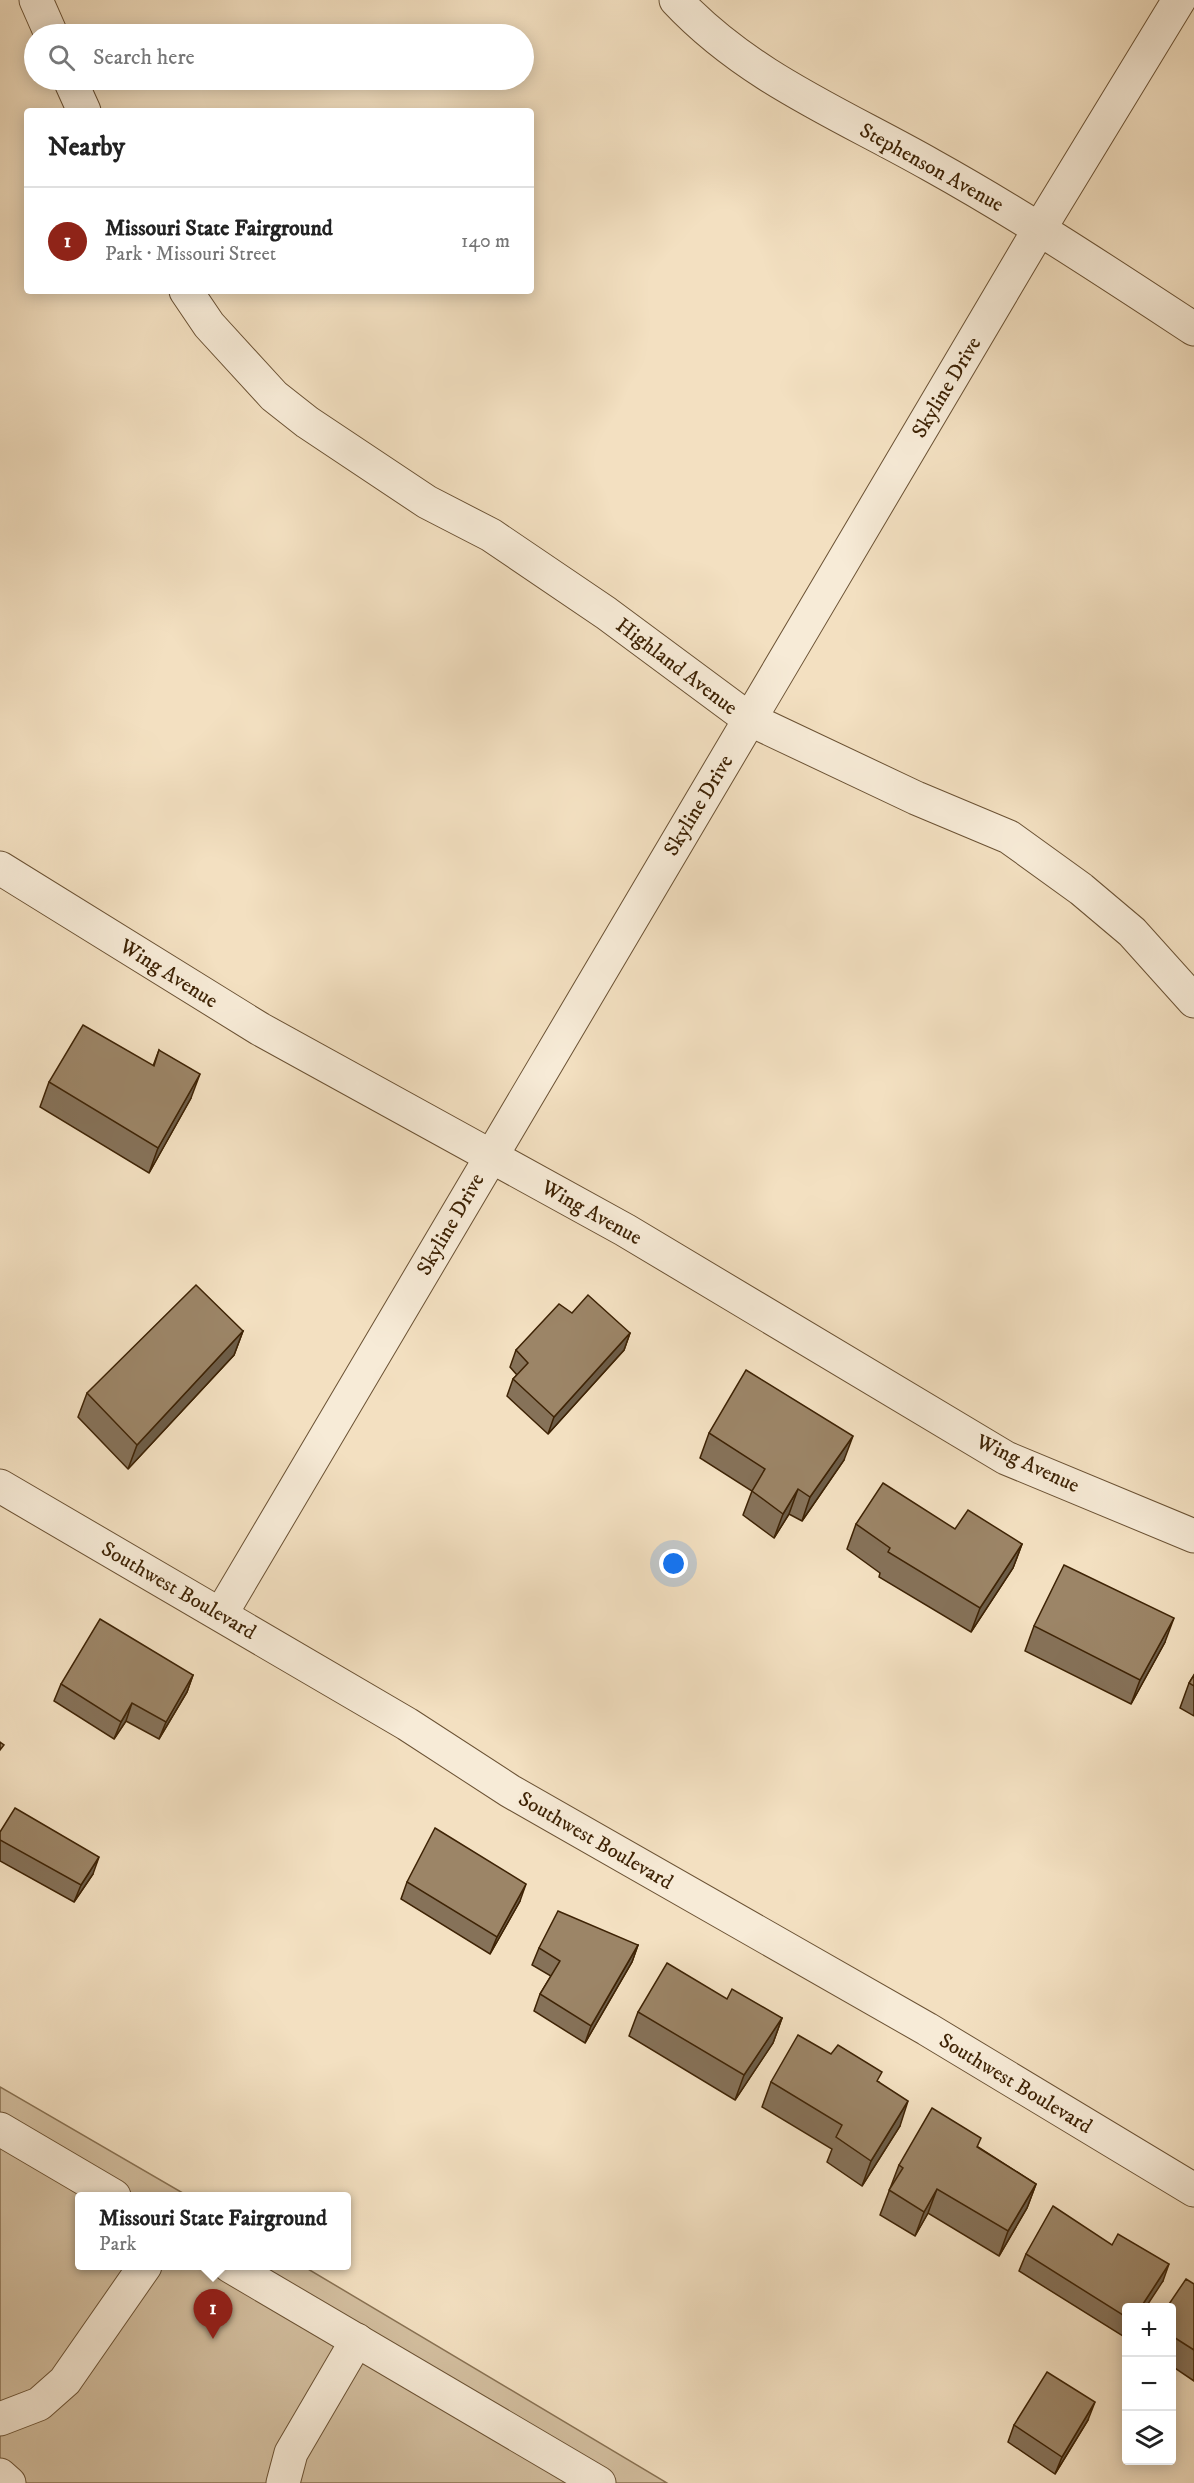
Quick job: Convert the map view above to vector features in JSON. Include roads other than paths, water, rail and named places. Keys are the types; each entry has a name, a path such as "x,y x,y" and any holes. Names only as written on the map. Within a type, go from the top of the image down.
{"street":[{"path":"36,0 47,24"},
{"name":"Stephenson Avenue","path":"676,0 740,59 1040,228 1194,329"},
{"name":"Skyline Drive","path":"221,1614 1040,228 1179,0"},
{"path":"75,90 83,108"},
{"name":"Highland Avenue","path":"188,294 208,325 274,396 307,422 428,502 491,535 606,613 749,719 916,798 1009,837 1081,889 1132,932 1194,1001"},
{"name":"Wing Avenue","path":"0,868 260,1029 625,1230 1006,1458 1194,1536"},
{"name":"Southwest Boulevard","path":"0,1486 407,1724 510,1791 927,2029 1194,2190"},
{"path":"0,2129 107,2192"},
{"path":"0,2419 39,2404 65,2381 142,2270"},
{"path":"238,2270 599,2483"},
{"path":"283,2483 291,2453 357,2340"},
{"path":"0,2475 9,2483"}],"place":[{"name":"Missouri State Fairground","path":"213,2339"}]}
